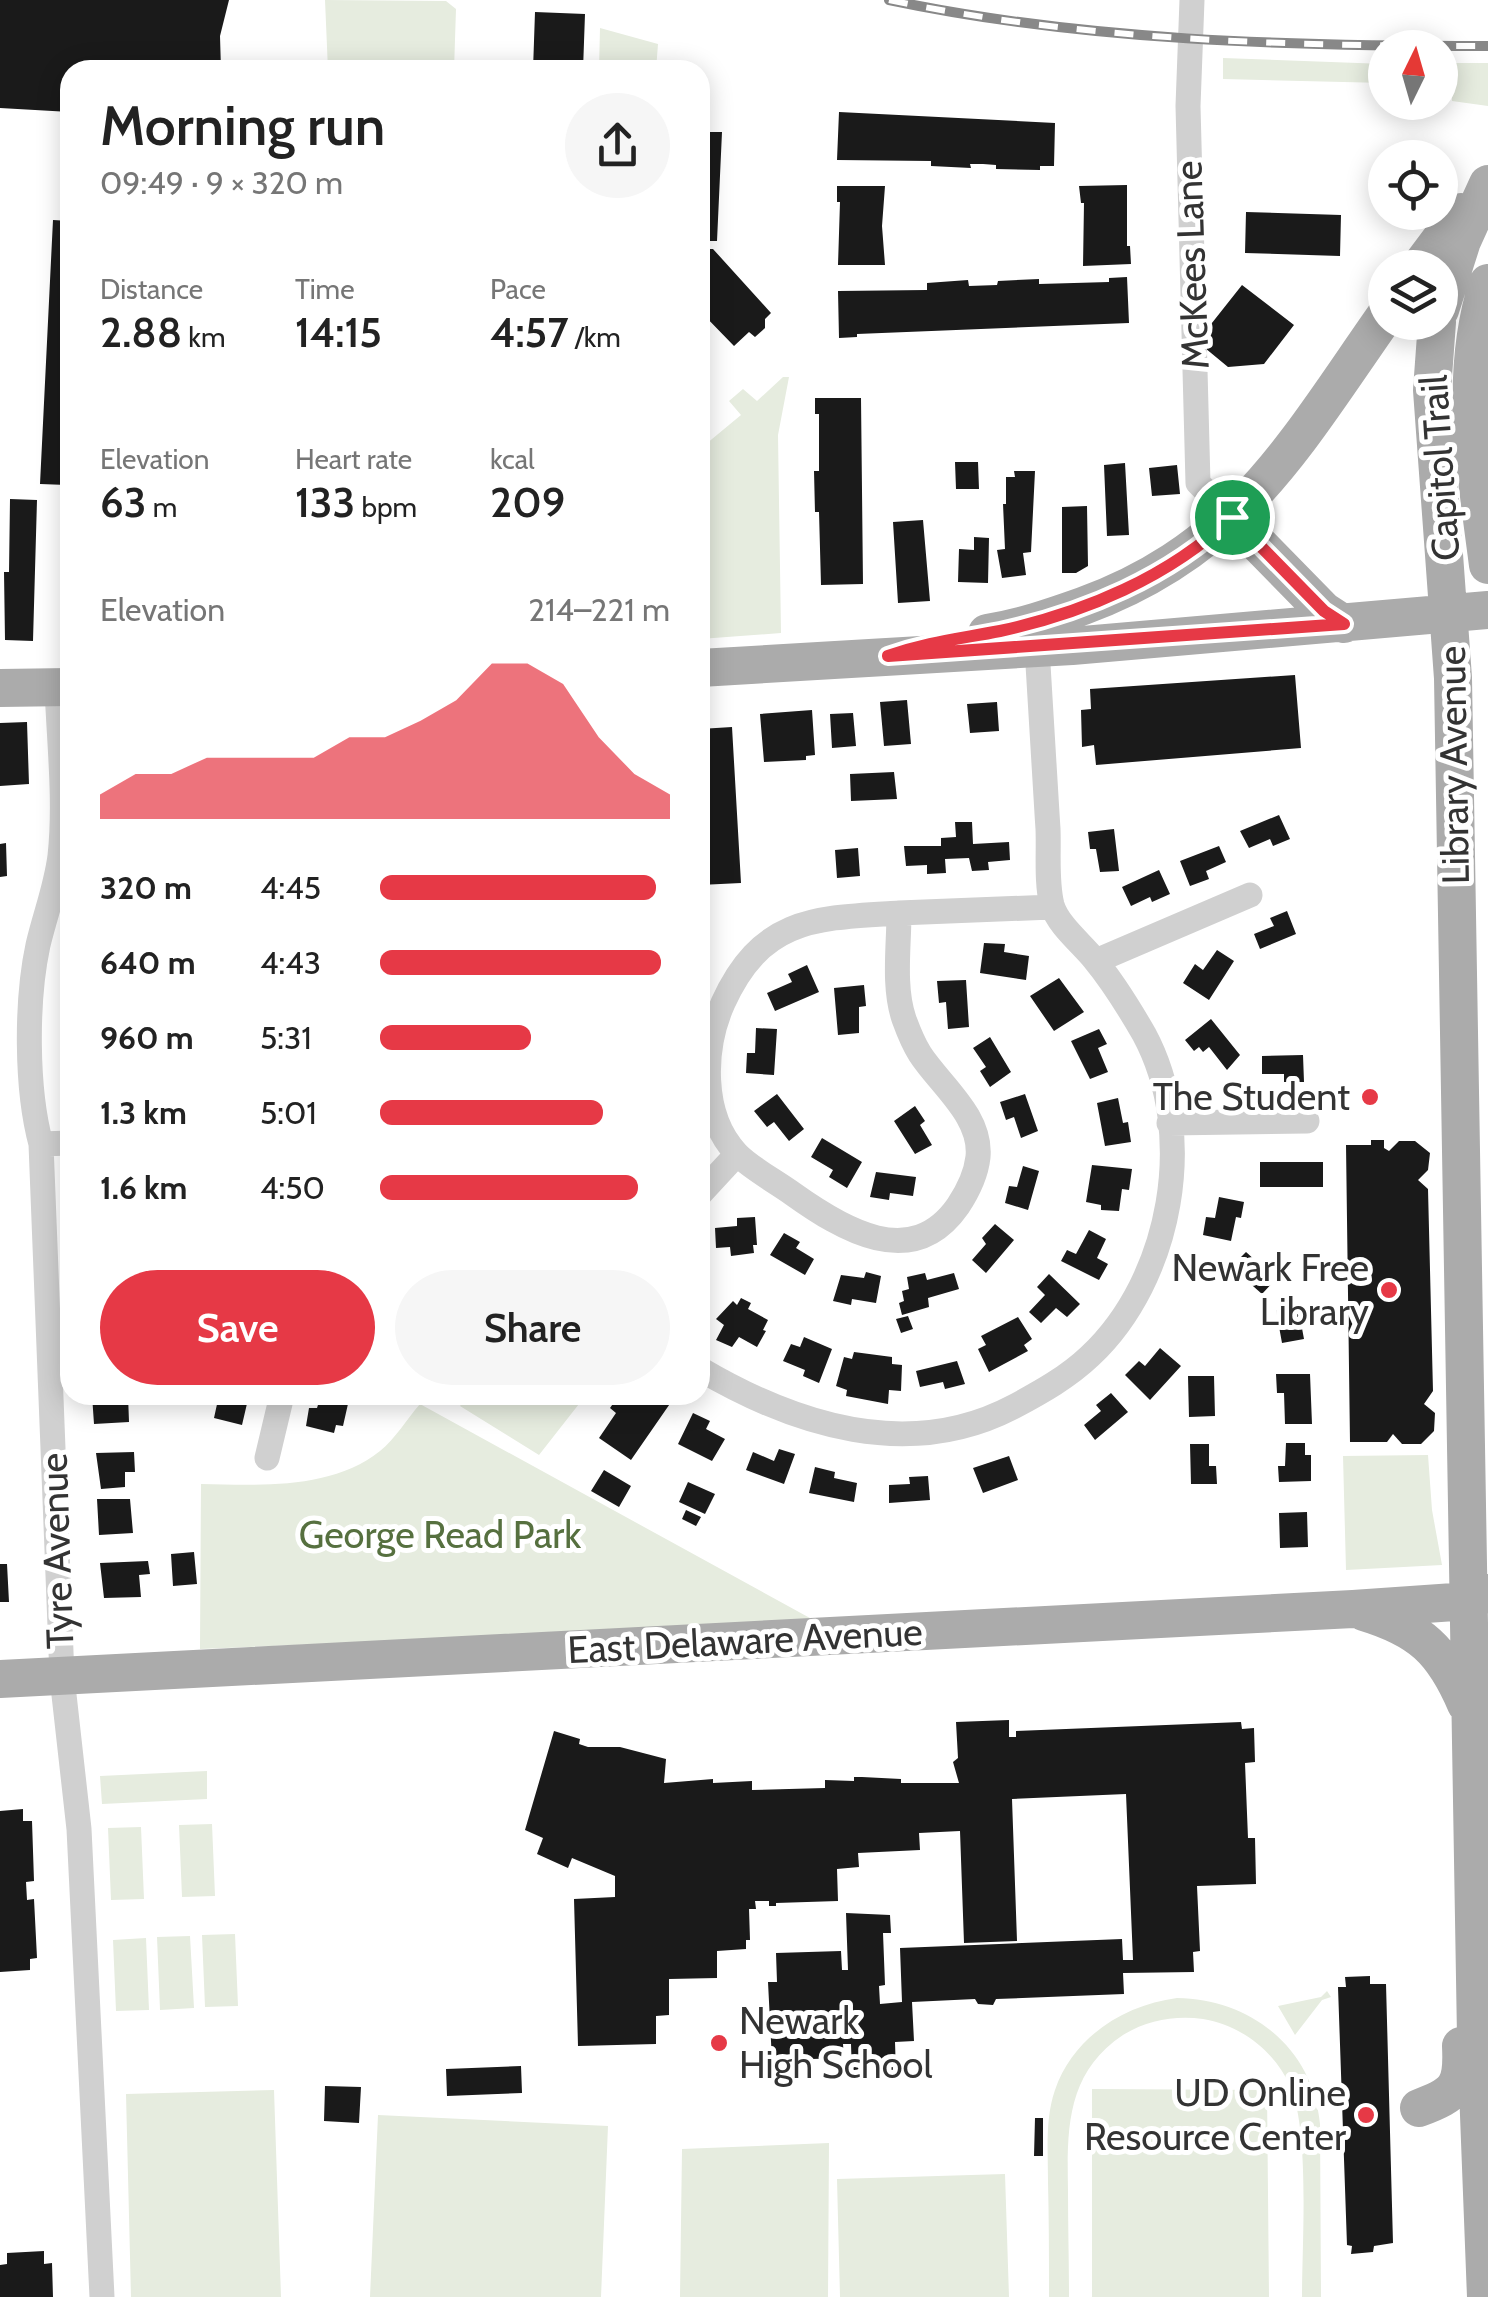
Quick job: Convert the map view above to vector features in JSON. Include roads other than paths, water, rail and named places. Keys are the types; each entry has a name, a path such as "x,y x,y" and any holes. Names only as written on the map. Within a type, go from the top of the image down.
{"main road":[{"path":"1433,250 1488,182"},
{"path":"1458,254 1488,182"},
{"name":"Capitol Trail","path":"1488,283 1476,321 1470,370 1488,565"},
{"path":"888,656 927,642 1028,624 1113,594 1177,561 1232,517 1288,452 1368,340"},
{"name":"Capitol Trail","path":"1434,340 1433,408 1469,612"},
{"path":"1232,517 1324,611 1344,624"},
{"path":"710,667 1037,648 1469,612"},
{"name":"Library Avenue","path":"1469,612 1479,1597 1471,1715 1486,2297"},
{"path":"0,688 60,687"},
{"name":"East Delaware Avenue","path":"0,1679 1353,1609 1479,1597"},
{"path":"1353,1609 1390,1620 1432,1646 1444,1658 1471,1715"},
{"path":"1474,1870 1459,1929 1460,2082 1446,2098 1419,2108 1452,2124 1460,2134 1482,2189"}],"street":[{"name":"McKees Lane","path":"1192,0 1188,106 1198,483 1232,517"},
{"path":"710,1375 738,1392 836,1428 924,1434 966,1427 1011,1408 1066,1377 1114,1330 1145,1282 1170,1192 1170,1123 1165,1093 1146,1038 1096,961 1052,906 1037,648"},
{"name":"Tyre Avenue","path":"60,857 38,944 30,1000 34,1117 40,1144 62,1677 79,1830 102,2297"},
{"path":"1096,961 1250,895"},
{"path":"710,1050 715,1023 734,980 762,947 802,923 823,917 1052,906"},
{"path":"710,1076 721,1130 737,1154 834,1224 873,1237 912,1240 932,1233 964,1198 974,1178 978,1154 975,1133 962,1108 920,1054 902,1014 899,913"},
{"path":"1170,1123 1307,1122"},
{"path":"40,1144 60,1143"},
{"path":"710,1183 737,1154"},
{"path":"268,1458 280,1405"}],"railway":[{"path":"889,0 963,14 1112,33 1338,45 1488,46"}],"place":[{"name":"The Student","path":"1370,1097"},
{"name":"Newark Free Library","path":"1389,1290"},
{"name":"Newark High School","path":"719,2043"},
{"name":"UD Online Resource Center","path":"1366,2115"}],"park label":[{"name":"George Read Park","path":"440,1535"}]}
